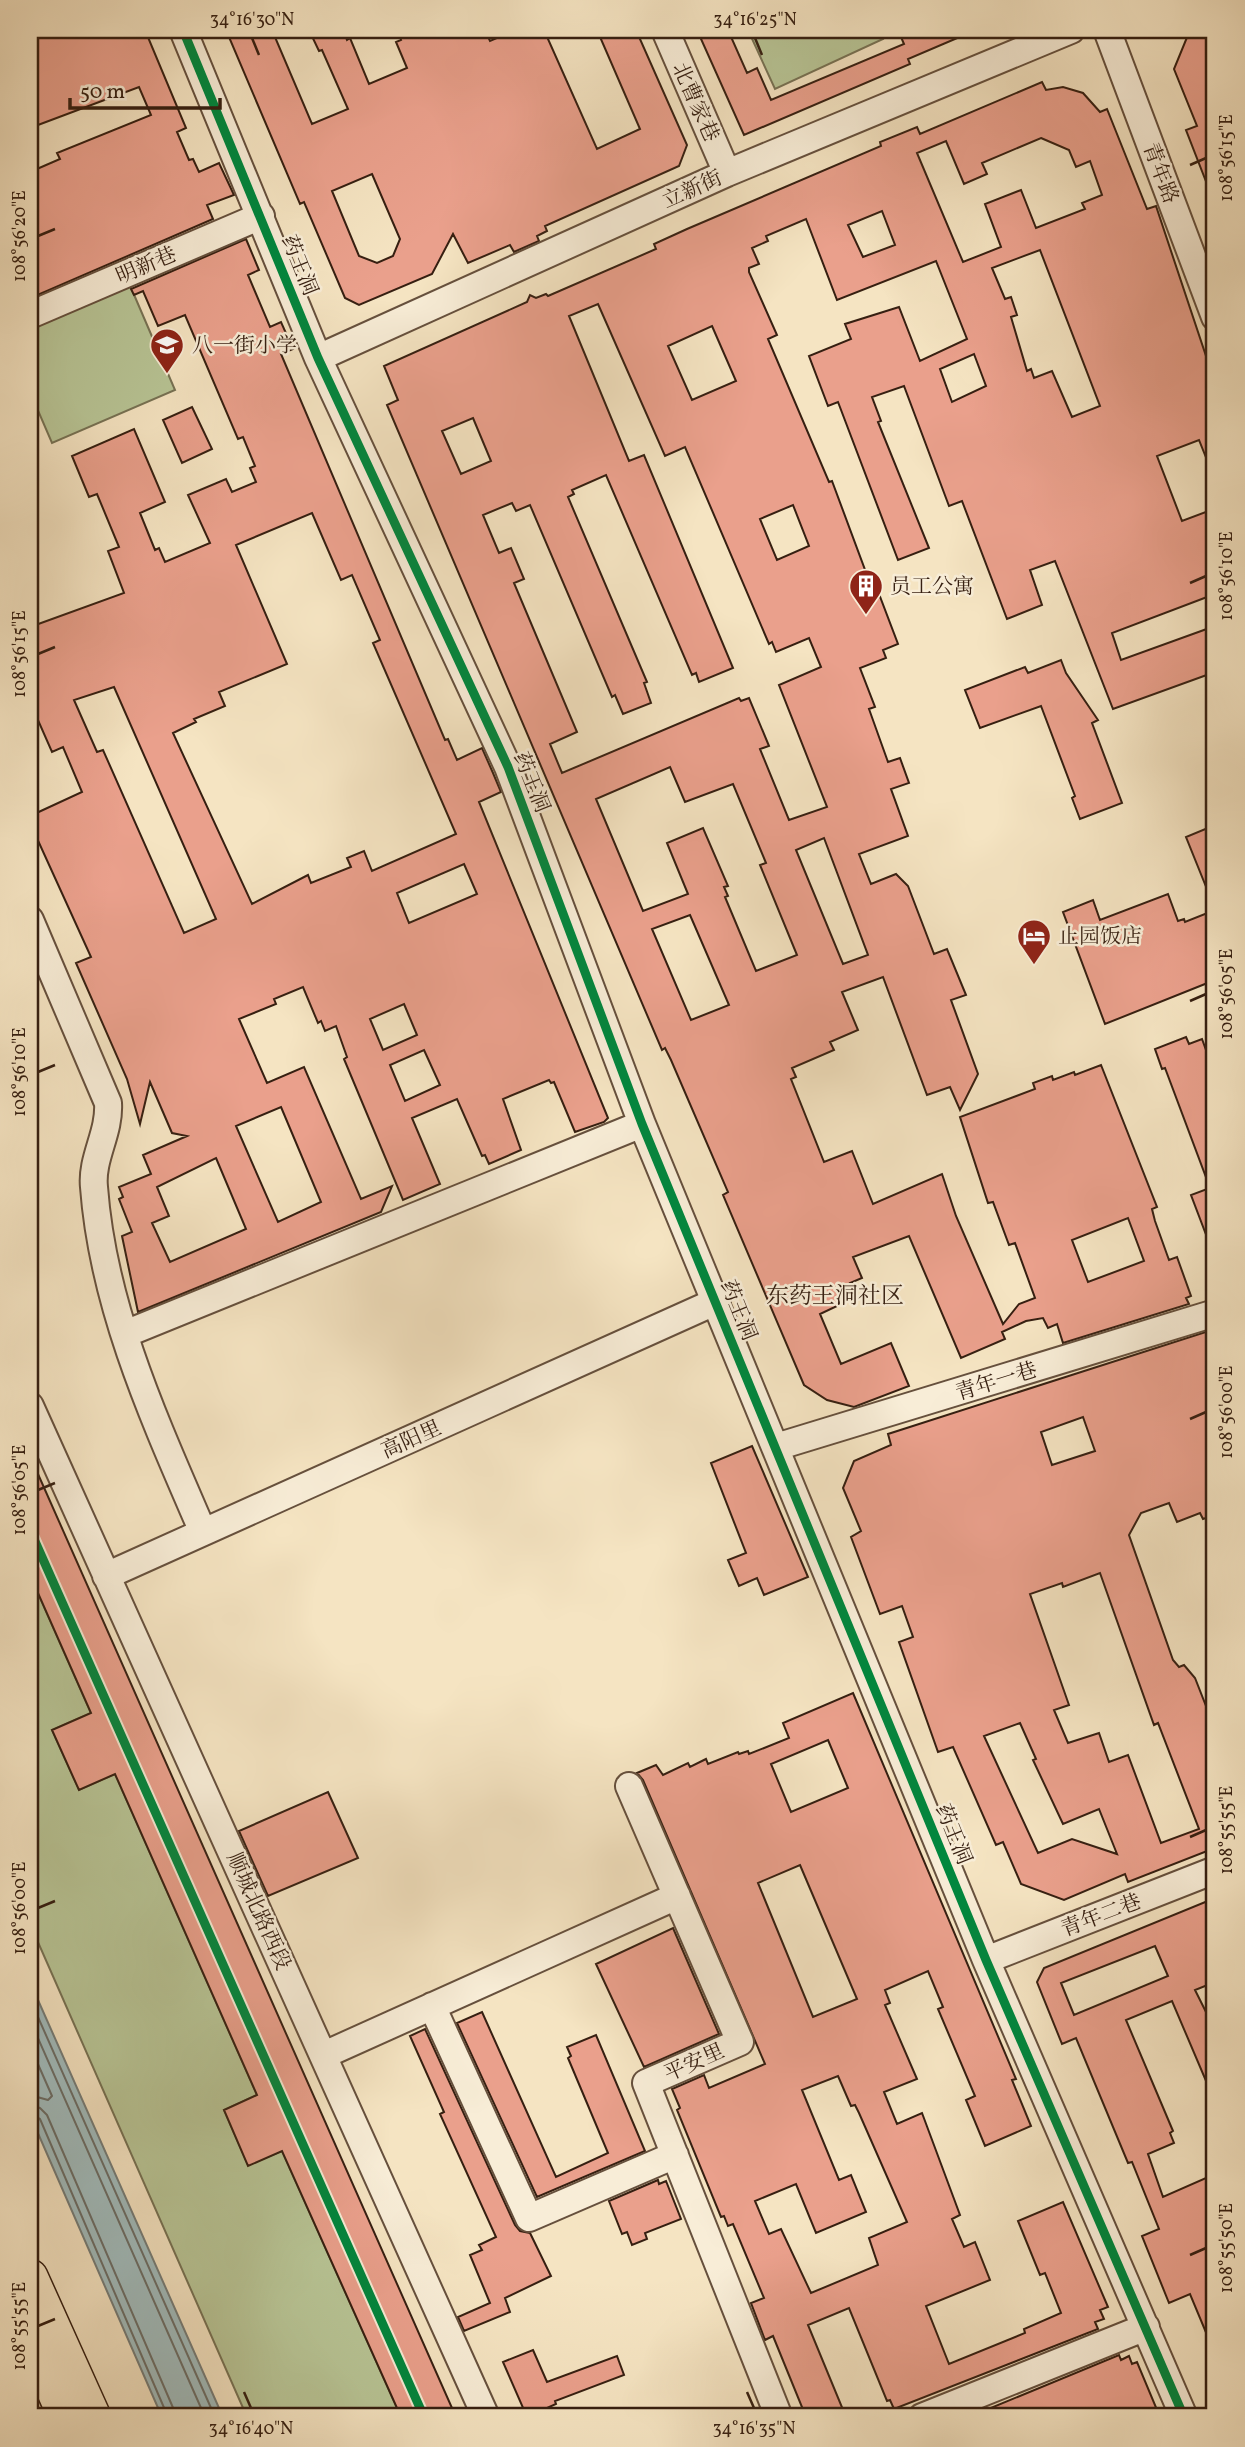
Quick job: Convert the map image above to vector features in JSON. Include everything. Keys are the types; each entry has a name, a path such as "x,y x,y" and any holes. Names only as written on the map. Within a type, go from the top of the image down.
{"main road":[{"path":"30,2277 93,2417"},
{"path":"30,2335 66,2417"},
{"path":"30,2386 44,2417"}],"street":[{"name":"药王洞","path":"183,30 318,358 508,767 642,1124 986,1960 1184,2417"},
{"name":"北曹家巷","path":"665,30 727,173"},
{"name":"立新街","path":"318,358 727,173 1071,30"},
{"name":"青年路","path":"1107,30 1215,317"},
{"name":"明新巷","path":"30,315 261,216"},
{"path":"30,920 108,1103 107,1132 93,1182 99,1235 145,1398 202,1532"},
{"path":"125,1334 642,1124"},
{"name":"高阳里","path":"106,1576 717,1301"},
{"name":"青年一巷","path":"776,1447 1215,1313"},
{"name":"顺城北路西段","path":"30,1406 486,2417"},
{"name":"平安里","path":"629,1786 740,2042 646,2083 779,2417"},
{"name":"青年二巷","path":"986,1960 1215,1870"},
{"path":"324,2055 677,1896"},
{"path":"432,2006 529,2218 674,2155"},
{"path":"922,2417 1146,2327"}],"green space":[{"path":"748,30 879,30 883,39 775,89"},
{"path":"129,283 175,390 52,443 30,392 30,326"},
{"path":"30,1575 91,1713 52,1730 79,1790 115,1774 257,2095 224,2110 248,2165 282,2151 401,2417 247,2417 30,1924"}],"water":[{"path":"30,1982 223,2417 162,2417 30,2115"}],"building":[{"path":"36,30 145,30 186,128 177,132 189,160 193,159 199,172 219,163 234,195 207,205 213,219 33,297 30,289 30,172 60,159 57,153 151,115 139,87 30,128 30,34"},
{"path":"226,30 272,30 312,124 348,109 322,50 319,51 309,30 343,30 347,40 350,38 369,84 407,68 396,42 401,40 397,30 485,30 490,41 516,30 544,30 597,149 640,129 597,30 636,30 687,145 679,166 545,226 547,231 537,236 539,241 514,252 510,245 468,263 453,234 432,274 359,305 345,298 304,202 300,204","holes":["372,174 400,239 393,256 377,263 359,256 332,191"]},
{"path":"697,30 728,30 747,73 757,68 771,100 904,44 898,30 976,30 908,59 910,64 744,135"},
{"path":"1190,30 1215,30 1214,202 1186,130 1197,126 1174,69"},
{"path":"1042,82 1046,90 1063,87 1083,93 1100,112 1107,109 1147,209 1156,206 1215,383 1215,480 1199,440 1157,456 1182,521 1211,510 1215,523 1215,594 1112,633 1121,660 1215,626 1215,672 1113,709 1055,561 1030,570 1042,605 1007,619 962,501 949,506 904,386 872,397 881,421 878,422 929,548 898,560 838,402 828,406 809,356 851,339 845,324 899,307 920,361 967,339 936,261 837,300 806,219 766,236 768,241 752,248 759,264 749,268 749,272 777,335 768,339 829,482 832,481 867,575 871,573 898,644 883,650 886,658 860,668 875,707 869,709 888,762 900,758 909,783 891,789 908,836 859,854 871,884 896,874 908,886 934,954 947,949 966,995 951,1000 978,1074 960,1110 950,1087 927,1095 883,977 842,992 858,1030 830,1042 834,1050 792,1068 796,1077 791,1079 824,1162 852,1151 873,1204 942,1174 956,1216 1003,1324 1019,1304 1035,1298 1015,1243 1009,1245 993,1202 988,1203 960,1117 1035,1089 1033,1083 1052,1076 1053,1080 1074,1072 1075,1075 1101,1065 1157,1207 1152,1209 1169,1260 1177,1257 1191,1296 1186,1298 1189,1304 1063,1343 1057,1324 1048,1328 1043,1318 1026,1321 1002,1332 1005,1339 961,1358 909,1236 853,1257 862,1278 850,1283 856,1297 820,1314 841,1364 891,1343 909,1386 854,1407 827,1400 804,1385 723,1195 728,1192 671,1060 665,1048 662,1050 387,405 398,400 384,366 527,302 530,295 536,298 546,294 548,296 656,249 654,244 881,146 880,142 917,127 920,134","holes":["1041,138 1069,150 1076,167 1090,161 1102,195 1082,203 1085,209 1036,228 1021,190 985,204 1001,247 963,262 917,153 946,141 964,184 987,174 982,163","882,211 895,245 863,257 848,225","1040,250 1100,406 1072,417 1052,371 1034,378 1031,369 1027,371 1011,317 1017,315 1011,297 1005,299 992,268","598,304 665,456 685,447 769,644 772,642 776,652 809,638 821,667 779,685 827,807 789,820 760,749 769,746 749,698 741,701 739,698 562,773 550,744 577,732 514,583 524,579 511,548 499,553 483,515 512,503 516,511 530,505 612,697 615,695 623,714 651,703 644,683 647,682 568,497 574,494 572,490 606,475 692,675 696,673 699,682 733,668 644,455 629,461 569,316","712,326 736,381 692,400 668,346","974,354 986,386 952,402 940,369","473,418 491,461 461,474 442,431","793,505 809,546 777,560 760,519","670,767 685,802 733,784 766,863 760,865 797,955 756,971 725,897 728,896 724,887 728,886 703,828 667,843 688,894 643,911 596,799","824,838 868,955 843,964 796,850","690,915 729,1005 691,1020 652,929","1128,1218 1144,1261 1088,1282 1072,1240"]},
{"path":"246,239 259,270 248,275 270,327 281,322 293,349 281,354 445,740 448,739 457,760 482,748 501,792 479,802 608,1118 604,1122 575,1132 554,1082 549,1080 503,1099 521,1150 489,1164 485,1155 482,1156 457,1099 412,1118 440,1184 403,1200 344,1059 347,1057 336,1026 325,1031 321,1021 318,1023 303,987 274,999 276,1004 239,1019 267,1083 304,1067 361,1199 392,1186 381,1212 138,1312 122,1236 132,1232 119,1199 123,1197 119,1187 151,1174 143,1155 187,1136 172,1133 150,1082 140,1124 127,1079 76,963 91,957 30,823 30,816 82,792 63,747 52,752 30,702 30,627 124,593 108,551 119,547 97,494 89,497 72,456 134,429 165,502 140,513 155,550 159,548 165,562 210,543 188,495 226,479 232,492 256,482 250,468 255,466 243,437 238,439 185,315 158,326 143,291 134,295 131,289","holes":["312,513 341,580 352,575 380,640 373,643 456,834 372,871 364,851 347,858 351,867 311,883 308,875 252,904 173,733 196,722 194,719 225,706 219,692 287,664 236,545","114,687 216,919 184,933 103,750 97,752 74,700","464,864 477,894 409,923 397,893","404,1004 417,1035 383,1050 370,1019","424,1050 440,1085 405,1101 390,1065","281,1107 321,1202 278,1222 236,1126","216,1158 246,1229 170,1262 152,1223 169,1216 157,1187"]},
{"path":"192,407 212,449 182,463 163,420"},
{"path":"1061,660 1066,673 1098,720 1092,723 1122,803 1080,819 1072,798 1075,796 1041,706 980,728 965,690 1025,667 1028,673"},
{"path":"1215,825 1215,909 1186,837"},
{"path":"1168,894 1178,921 1184,919 1185,922 1215,910 1215,980 1105,1024 1063,912 1093,900 1100,920"},
{"path":"1186,1037 1189,1044 1202,1039 1215,1075 1213,1253 1191,1195 1210,1188 1165,1068 1162,1069 1155,1049"},
{"path":"1215,1329 1215,1515 1203,1519 1200,1513 1177,1522 1169,1503 1141,1513 1129,1535 1173,1660 1179,1667 1184,1665 1195,1678 1215,1729 1215,1743 1208,1746 1215,1766 1215,1855 1209,1855 1207,1851 1128,1882 1125,1874 1064,1900 1021,1884 1003,1842 996,1845 953,1747 938,1752 899,1642 913,1637 902,1606 880,1614 851,1537 861,1531 843,1488 854,1461 891,1445 888,1434","holes":["1083,1417 1095,1451 1052,1465 1041,1432","1100,1573 1154,1725 1158,1723 1199,1829 1161,1843 1128,1755 1109,1762 1099,1733 1068,1743 1054,1710 1069,1705 1030,1594 1062,1583 1063,1587","1020,1723 1036,1759 1033,1760 1063,1824 1099,1809 1117,1854 1072,1839 1038,1853 984,1736"]},
{"path":"752,1446 808,1577 764,1595 757,1578 739,1586 728,1560 746,1553 711,1463"},
{"path":"30,1456 456,2417 401,2417 282,2151 248,2166 224,2110 257,2095 115,1774 79,1790 52,1730 91,1713 30,1575"},
{"path":"853,1693 1016,2079 1012,2080 1031,2126 985,2146 966,2100 975,2096 938,2009 943,2007 928,1971 885,1990 890,2003 885,2005 917,2079 884,2092 897,2124 922,2113 960,2215 952,2219 964,2247 975,2242 990,2280 926,2306 949,2364 1025,2333 1024,2329 1061,2313 1045,2273 1040,2275 1018,2221 1063,2202 1108,2307 1100,2310 1104,2319 1095,2322 1098,2329 894,2409 890,2400 887,2401 849,2308 808,2325 846,2417 806,2417 773,2336 765,2340 751,2303 764,2298 733,2224 728,2226 724,2216 721,2217 677,2110 680,2108 672,2089 704,2075 709,2088 765,2064 643,1780 637,1773 656,1765 663,1775 688,1763 690,1767 706,1759 708,1764 738,1752 748,1751 749,1754 789,1738 783,1723","holes":["828,1740 848,1788 791,1812 771,1764","800,1865 857,1999 813,2017 758,1883","838,2076 851,2106 855,2105 859,2113 907,2222 869,2238 878,2265 811,2293 781,2229 769,2234 755,2201 796,2184 816,2233 866,2212 851,2175 839,2180 802,2090"]},
{"path":"328,1792 358,1858 268,1896 239,1831"},
{"path":"1215,1898 1215,1982 1195,1990 1215,2030 1215,2102 1172,2001 1126,2020 1173,2131 1170,2133 1174,2143 1148,2154 1163,2197 1215,2174 1215,2354 1190,2294 1169,2303 1142,2236 1159,2229 1132,2162 1128,2163 1076,2038 1062,2044 1037,1982 1044,1968","holes":["1155,1946 1168,1976 1074,2015 1061,1983"]},
{"path":"673,1928 719,2034 644,2067 596,1964"},
{"path":"482,2012 556,2177 608,2153 568,2058 571,2056 567,2047 596,2035 645,2151 537,2197 457,2023"},
{"path":"425,2029 515,2225 520,2231 530,2233 551,2276 505,2298 510,2312 464,2331 458,2317 490,2303 470,2255 482,2250 479,2245 496,2237 440,2114 444,2112 410,2036"},
{"path":"658,2180 659,2184 666,2181 681,2219 645,2233 647,2239 632,2245 627,2232 622,2234 609,2201"},
{"path":"533,2350 547,2382 617,2356 624,2375 555,2401 556,2404 527,2417 503,2362"},
{"path":"1119,2355 1121,2360 1129,2356 1132,2364 1137,2362 1160,2417 969,2417"}],"cycle path":[{"path":"183,30 318,358 508,767 642,1124 986,1960 1184,2417"},
{"path":"30,1530 424,2417"}],"place":[{"name":"八一街小学","path":"167,375"},
{"name":"员工公寓","path":"866,616"},
{"name":"止园饭店","path":"1034,966"}],"district":[{"name":"东药王洞社区","path":"835,1295"}]}
